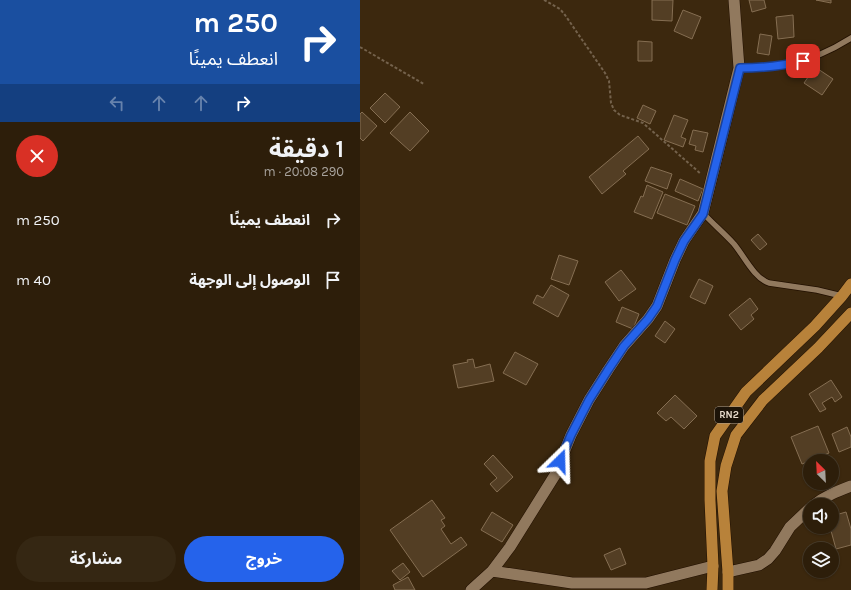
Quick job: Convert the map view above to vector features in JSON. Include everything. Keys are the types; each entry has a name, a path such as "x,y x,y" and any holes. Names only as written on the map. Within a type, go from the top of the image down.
{"highway":[{"name":"RN2","path":"712,590 713,566 710,461 715,436 746,392 815,326 851,284"},
{"name":"RN2","path":"728,590 722,491 726,466 736,435 763,400 818,348 851,313"}],"street":[{"path":"471,590 492,571 510,547 555,475 571,435 589,400 624,346 648,319 657,306 684,241 703,214 740,68 734,0"},
{"path":"823,498 851,486"},
{"path":"728,572 759,565 768,559 775,551 790,527 803,515"},
{"path":"492,571 572,583 646,583 713,566"}],"lane":[{"path":"740,68 765,68 803,61 826,52 851,38"},
{"path":"703,214 734,244 751,268 763,281 817,290 842,296"}],"path":[{"path":"544,0 560,9 566,15 605,73 609,81 611,103 614,110 620,115 643,123 704,177 712,180"},
{"path":"360,46 424,84"}],"building":[{"path":"652,0 673,0 672,21 652,20"},
{"path":"749,0 764,0 766,8 752,12"},
{"path":"816,0 831,0 831,3"},
{"path":"683,10 701,17 692,39 674,31"},
{"path":"793,15 794,37 778,39 776,17"},
{"path":"760,34 772,36 769,55 757,53"},
{"path":"638,41 652,42 652,61 638,61"},
{"path":"815,67 833,79 822,95 804,83"},
{"path":"385,93 400,107 385,123 370,108"},
{"path":"643,105 656,111 650,124 637,118"},
{"path":"362,112 377,126 363,141 360,138 360,114"},
{"path":"410,112 429,131 410,151 390,133"},
{"path":"674,115 688,120 681,137 686,139 683,147 664,140"},
{"path":"693,130 708,133 703,152 695,150 696,146 689,144"},
{"path":"638,136 649,149 623,171 626,174 602,194 589,177"},
{"path":"651,167 672,174 667,189 645,181"},
{"path":"680,179 703,189 698,201 675,191"},
{"path":"647,185 663,192 652,219 634,212 641,196 643,197"},
{"path":"665,194 695,206 687,225 657,213"},
{"path":"758,234 767,244 760,250 751,240"},
{"path":"559,255 578,261 569,285 551,279"},
{"path":"621,270 636,289 619,301 605,282"},
{"path":"699,279 713,286 705,304 690,297"},
{"path":"551,285 569,295 558,317 533,303 537,295 543,298"},
{"path":"750,298 758,309 751,315 754,319 741,330 729,315"},
{"path":"622,307 639,314 633,329 616,322"},
{"path":"665,321 675,329 665,343 655,336"},
{"path":"515,352 538,364 526,385 503,373"},
{"path":"473,359 475,368 490,364 494,381 458,388 453,365 468,362 467,360"},
{"path":"831,380 842,397 835,402 832,397 822,403 826,409 820,412 809,394"},
{"path":"675,395 697,416 684,429 671,417 666,421 657,413"},
{"path":"818,426 829,453 803,454 802,464 791,437"},
{"path":"847,427 851,437 851,447 839,452 832,434"},
{"path":"493,455 513,477 497,492 490,484 497,478 484,464"},
{"path":"432,500 445,518 441,520 445,526 441,529 451,544 461,537 467,545 423,577 390,530"},
{"path":"492,512 513,525 502,542 481,530"},
{"path":"846,512 851,529 851,545 839,548 839,542 834,542 832,534 839,534 839,514"},
{"path":"620,548 626,564 611,570 604,555"},
{"path":"403,563 410,572 400,580 392,571"},
{"path":"408,577 415,590 395,590 393,585"}],"route":[{"path":"560,461 571,435 589,400 624,346 648,319 657,306 684,241 703,214 740,68 765,68 803,61"}]}
